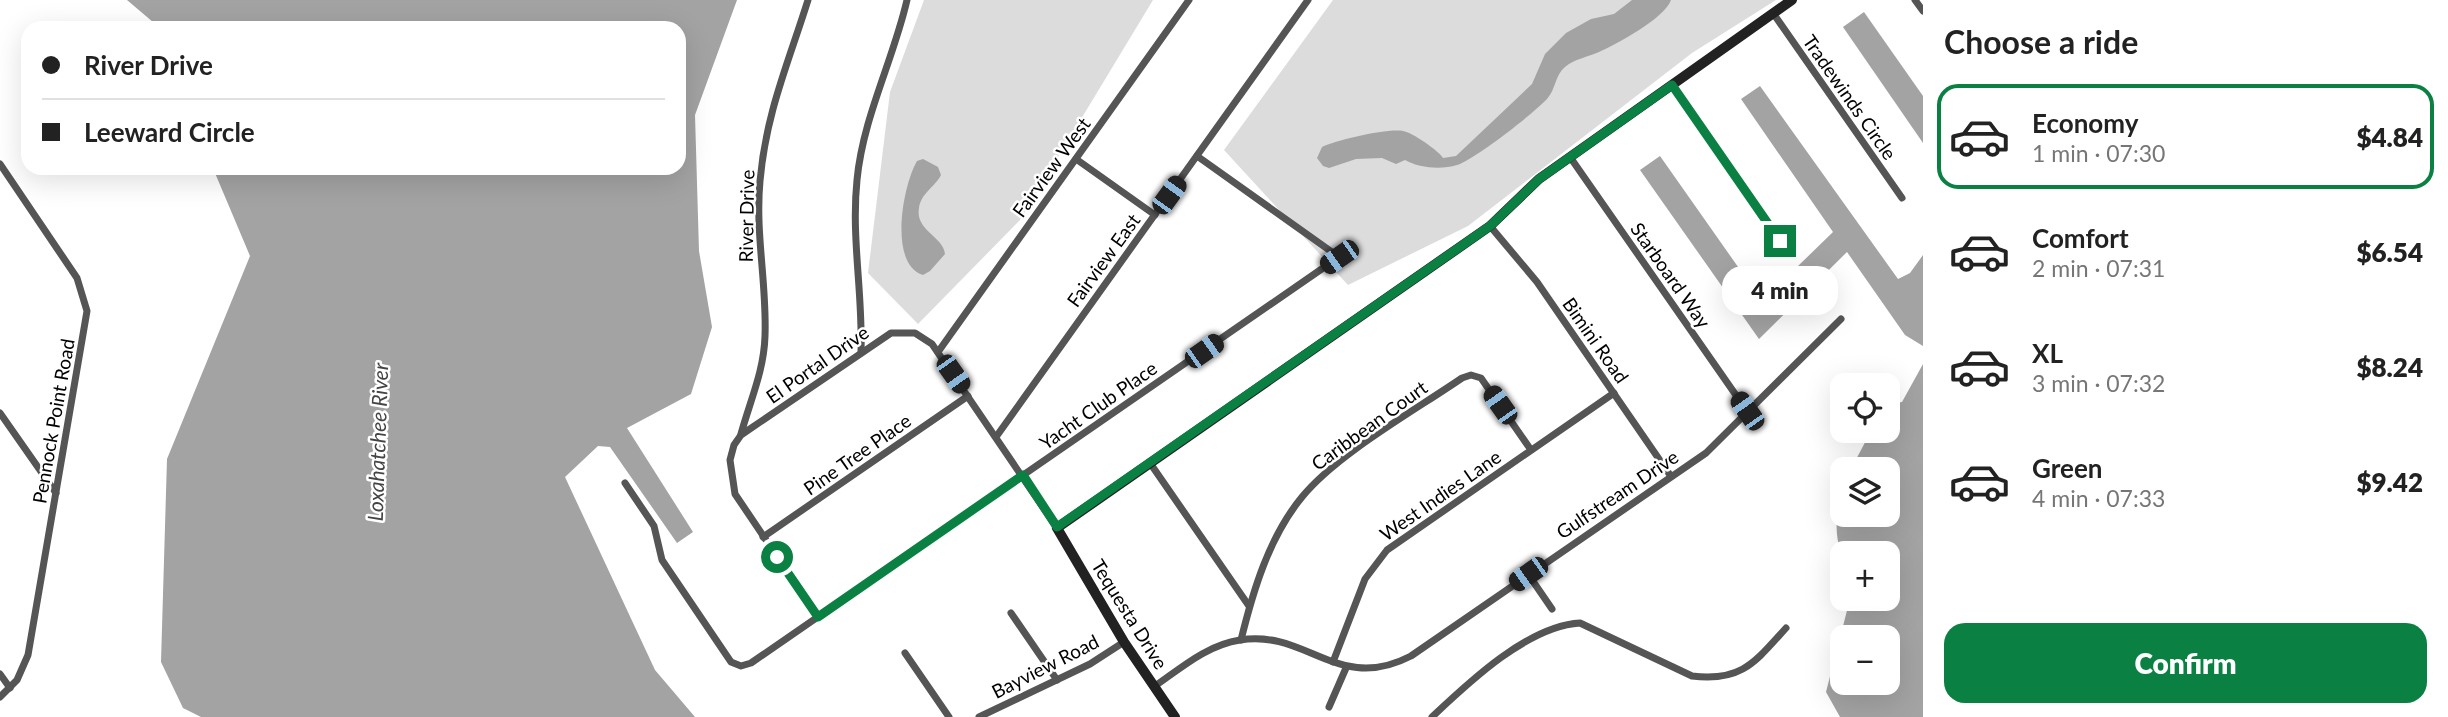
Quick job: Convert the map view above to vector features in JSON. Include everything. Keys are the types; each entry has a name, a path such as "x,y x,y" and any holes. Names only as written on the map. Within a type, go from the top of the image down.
{"street":[{"name":"River Drive","path":"741,435 757,388 764,354 765,315 758,211 763,150 777,85 808,0"},
{"path":"861,352 862,306 855,231 857,180 873,104 896,43 907,0"},
{"name":"Fairview West","path":"938,352 1189,0"},
{"name":"Fairview East","path":"996,437 1308,0"},
{"path":"1057,527 1490,226 1523,192 1792,0"},
{"path":"1915,0 1923,11"},
{"name":"Tradewinds Circle","path":"1773,13 1902,198"},
{"path":"1672,85 1780,241"},
{"name":"Yacht Club Place","path":"625,483 654,526 662,560 736,665 751,663 1339,257 1197,156"},
{"name":"Starboard Way","path":"1570,157 1747,411"},
{"path":"1076,159 1154,215"},
{"name":"Pennock Point Road","path":"0,164 77,278 86,299 86,329 28,655 22,673 0,697"},
{"name":"Bimini Road","path":"1490,226 1537,282 1671,475"},
{"name":"Gulfstream Drive","path":"1154,686 1203,653 1241,640 1279,642 1346,668 1377,668 1411,656 1706,453 1841,319"},
{"name":"El Portal Drive","path":"741,435 886,335 901,331 920,335 938,352 1057,527"},
{"name":"Caribbean Court","path":"1241,640 1249,606 1282,526 1309,488 1340,463 1462,379 1471,374 1485,382 1531,450"},
{"name":"West Indies Lane","path":"1333,662 1365,579 1392,546 1614,393"},
{"name":"Pine Tree Place","path":"763,537 968,396"},
{"path":"0,413 56,493"},
{"path":"741,435 734,445 730,465 735,494 818,617"},
{"path":"1150,463 1249,606"},
{"name":"Tequesta Drive","path":"1057,527 1124,642 1175,717"},
{"path":"1528,574 1552,609"},
{"path":"1011,613 1057,680"},
{"path":"1432,717 1511,651 1569,624 1580,623 1692,676 1711,678 1740,672 1756,662 1786,628"},
{"name":"Bayview Road","path":"979,717 1090,664 1124,642"},
{"path":"905,653 949,717"},
{"path":"1329,707 1346,668"},
{"path":"0,674 10,688"}],"shaded area":[{"path":"924,0 1153,0 1020,220 918,324 868,273 890,92"},
{"path":"1333,0 1776,0 1692,53 1468,226 1348,285 1224,150"}],"water":[{"name":"Loxahatchee River","path":"127,0 737,0 695,115 699,251 712,327 691,394 627,428 693,532 677,543 610,447 598,446 565,477 655,670 695,717 201,717 183,708 161,662 167,459 250,256 216,175 686,175 686,21 152,21"},
{"path":"1632,0 1671,0 1660,15 1639,30 1565,67 1550,95 1540,106 1465,161 1451,167 1437,168 1405,160 1396,164 1382,158 1356,159 1329,168 1323,166 1317,158 1322,147 1329,144 1386,131 1407,132 1419,138 1443,158 1456,156 1532,84 1545,54 1566,33 1591,19 1614,14"},
{"path":"1864,12 1923,96 1923,143 1843,27"},
{"path":"1760,86 1898,279 1910,273 1923,255 1923,346 1905,335 1847,252 1759,339 1640,170 1660,156 1762,301 1833,232 1741,99"},
{"path":"923,159 938,167 941,175 922,198 919,216 925,228 940,242 945,254 923,275 912,268 905,256 902,223 907,187 917,161"},
{"path":"1923,364 1923,717 1840,717 1826,692 1830,676 1830,695 1900,695 1900,625 1843,625 1847,611 1900,611 1900,541 1838,541 1837,527 1900,527 1900,457 1857,457 1865,443 1900,443 1900,402"}],"route":[{"path":"777,557 818,617 1023,475 1057,527 1490,226 1539,179 1672,85 1780,241"}]}
